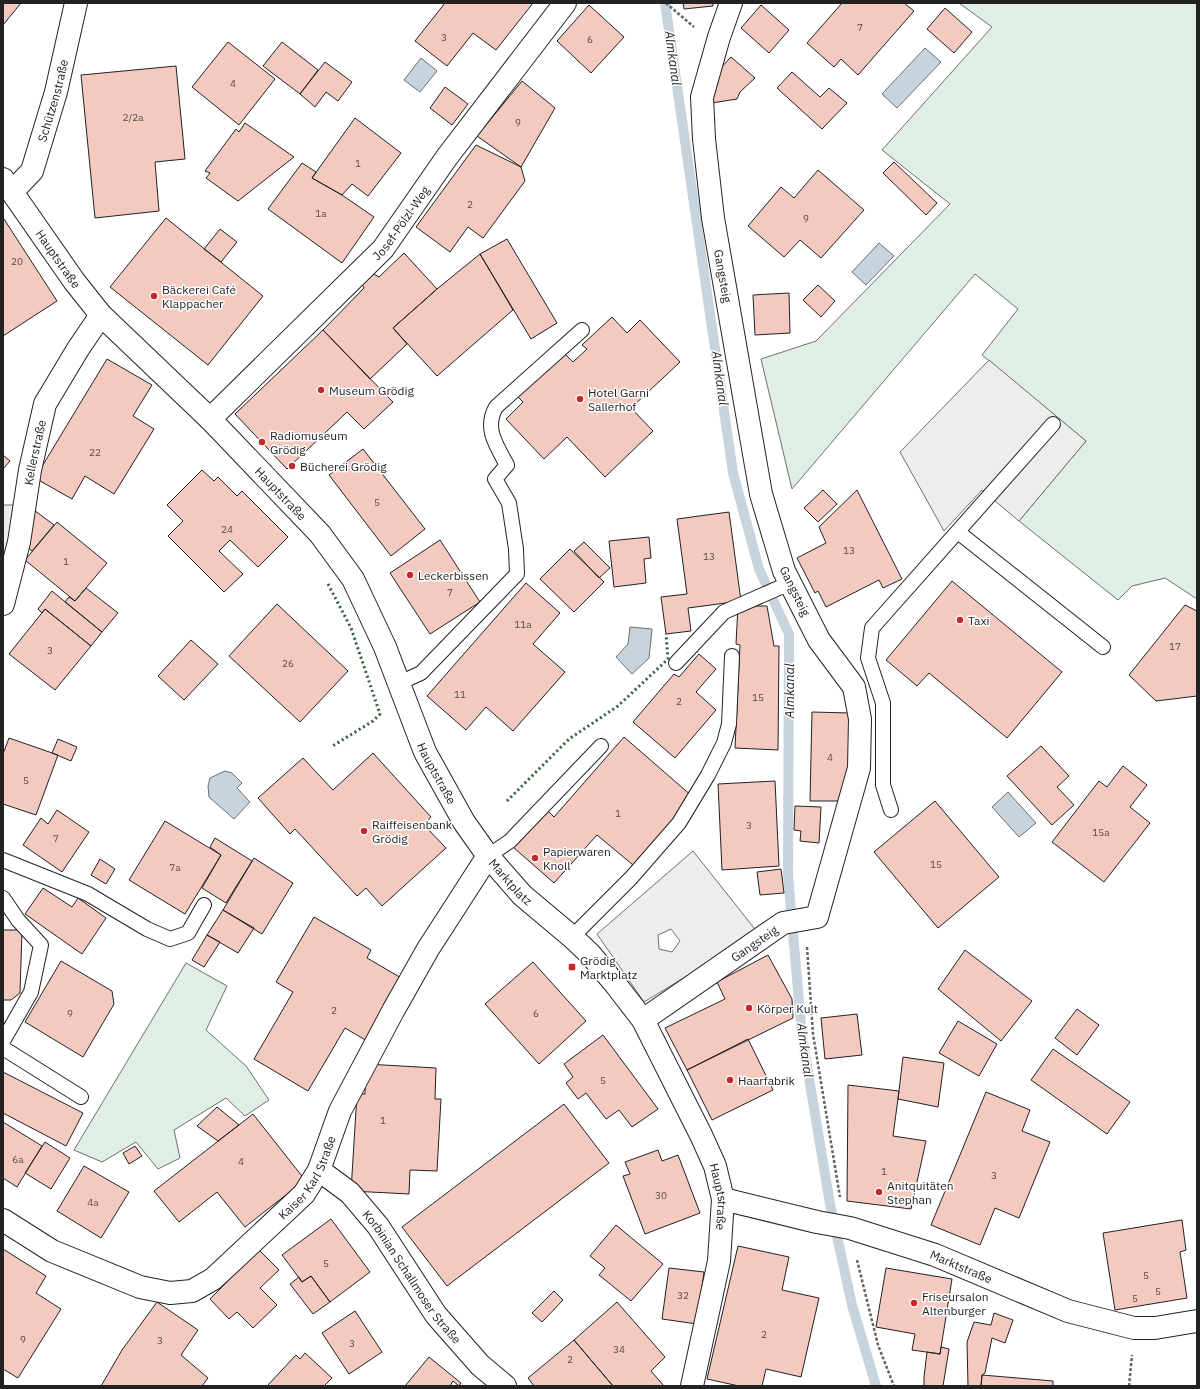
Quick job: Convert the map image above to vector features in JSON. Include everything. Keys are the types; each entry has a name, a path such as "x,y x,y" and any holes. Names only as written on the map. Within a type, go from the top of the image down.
{"street":[{"name":"Schützenstraße","path":"8,185 32,170 56,92 76,3"},
{"name":"Josef-Pölzl-Weg","path":"210,419 384,249 447,157 565,3"},
{"name":"Gangsteig","path":"643,1020 801,920 859,768 860,719 854,687 819,640 784,571 761,494 713,218 704,139 702,98 718,37 731,3"},
{"name":"Hauptstraße","path":"8,185 74,281 101,315 210,419 320,534 348,573 385,647 425,752 464,822 488,856"},
{"name":"Kellerstraße","path":"3,604 19,542 30,470 45,404 78,349 101,315"},
{"name":"Marktplatz","path":"488,856 522,895 572,937 616,985 643,1020"},
{"name":"Kaiser Karl Straße","path":"3,1220 52,1251 140,1287 170,1293 192,1291 213,1279 304,1194 319,1170 340,1110 393,1010 428,949 488,856"},
{"name":"Hauptstraße","path":"643,1020 715,1166 723,1199 719,1261 692,1386"},
{"name":"Korbinian Schallmoser Straße","path":"319,1170 350,1193 369,1215 378,1226 436,1315 480,1365 505,1386"},
{"name":"Marktstraße","path":"723,1199 848,1228 936,1255 1068,1311 1134,1328 1155,1328 1197,1321"}],"lane":[{"path":"399,683 421,673 516,574 516,550 509,503 495,479 507,465 494,442 490,428 491,416 496,407 582,330"},
{"path":"891,810 883,785 883,703 868,658 872,628 1053,424"},
{"path":"958,532 1104,647"},
{"path":"676,663 724,612 756,596 790,583"},
{"path":"572,937 631,878 679,823 708,775 724,743 728,724 732,656"},
{"name":"Marktplatz","path":"488,856 510,840 601,746"},
{"path":"3,860 88,894 147,929 170,939 188,933 204,905"},
{"path":"3,898 18,920 41,945 31,992 3,1041"},
{"path":"3,1048 80,1098"}],"path":[{"path":"666,3 685,20"},
{"path":"801,920 807,943 813,1034 841,1203 878,1345 894,1386"}],"green space":[{"path":"959,3 1197,3 1197,599 1165,578 1132,586 1118,600 1019,521 1086,441 982,355 1018,309 975,274 792,489 761,359 816,341 950,204 882,150 992,27"},
{"path":"186,963 227,986 206,1030 246,1066 269,1100 245,1116 226,1098 174,1130 180,1158 158,1169 136,1142 102,1162 74,1150"}],"shaded area":[{"path":"925,48 941,62 897,108 882,94"},
{"path":"421,58 437,71 420,92 404,80"},
{"path":"879,243 894,256 866,285 852,272"},
{"path":"989,360 1086,441 1019,521 982,490 944,531 900,452"},
{"path":"3,505 18,505 3,563"},
{"path":"630,627 652,629 649,658 632,674 616,657 628,644"},
{"path":"225,771 232,773 242,783 237,788 250,802 234,819 209,797 208,786 210,778"},
{"path":"1008,792 1036,823 1019,837 992,807"},
{"path":"693,851 758,933 644,1002 597,934","holes":["671,929 680,941 672,952 659,949 658,935"]}],"building":[{"path":"3,3 21,3 3,25"},
{"path":"445,3 533,3 496,50 473,33 447,66 415,41"},
{"path":"683,3 713,3 713,6 684,9"},
{"path":"842,3 904,3 914,11 858,75 841,59 834,67 807,43"},
{"path":"589,5 624,37 591,73 557,41"},
{"path":"761,5 789,30 769,53 741,28"},
{"path":"945,8 972,32 954,53 927,29"},
{"path":"228,42 275,79 239,125 192,87"},
{"path":"282,42 318,70 300,94 263,66"},
{"path":"731,57 755,78 740,92 737,99 712,103 719,77 715,74"},
{"path":"325,62 352,82 338,101 326,92 315,107 300,94"},
{"path":"176,66 185,159 155,162 159,211 95,218 81,75"},
{"path":"792,72 820,97 829,88 847,103 822,129 777,88"},
{"path":"522,81 555,108 521,167 477,136"},
{"path":"445,87 468,104 452,125 430,108"},
{"path":"355,118 401,153 368,196 352,184 342,195 312,178"},
{"path":"245,123 294,157 238,201 206,178 210,173 205,171 236,129 239,132"},
{"path":"476,145 521,167 525,181 483,238 468,227 450,252 416,227"},
{"path":"894,162 937,203 926,215 883,173"},
{"path":"302,163 316,172 312,178 342,195 374,217 342,263 268,209"},
{"path":"818,170 864,210 821,258 800,240 784,257 748,226 781,187 794,198"},
{"path":"166,218 263,296 208,365 110,287"},
{"path":"4,219 57,301 3,336 3,220"},
{"path":"220,229 237,242 221,262 204,249"},
{"path":"507,239 557,323 531,339 480,254"},
{"path":"404,253 437,289 393,328 407,344 370,379 323,330 364,288 362,284 372,273 379,277"},
{"path":"480,254 513,310 437,376 393,328"},
{"path":"818,285 835,301 821,317 803,300"},
{"path":"789,293 790,333 755,335 753,295"},
{"name":"Hotel Garni Sallerhof","path":"612,317 627,333 640,320 680,362 631,408 653,431 605,477 567,437 544,459 506,419 523,402 517,396 563,352 573,362 587,349 582,345"},
{"name":"Museum Grödig","path":"323,330 393,402 364,429 347,412 287,469 235,414"},
{"path":"107,359 152,385 133,416 154,429 114,494 85,476 72,499 35,478"},
{"path":"363,449 425,529 391,556 329,475"},
{"path":"3,455 10,461 3,469"},
{"path":"202,470 214,481 218,477 237,496 242,491 288,537 258,567 230,540 219,551 243,574 224,592 168,536 183,521 167,505"},
{"path":"823,490 837,504 818,522 804,508"},
{"path":"857,490 902,579 883,588 879,580 826,607 818,591 815,593 797,558 826,543 819,527"},
{"path":"30,507 54,525 32,551 21,541"},
{"path":"729,512 741,601 688,608 691,631 666,634 661,597 687,594 677,519"},
{"path":"57,522 107,563 75,601 25,560"},
{"path":"649,537 651,558 644,559 646,583 614,587 609,541"},
{"path":"440,540 480,602 430,634 390,573"},
{"path":"584,542 610,568 599,578 574,551"},
{"path":"570,549 604,582 574,612 540,579"},
{"name":"Taxi","path":"952,581 1062,672 1007,738 929,673 917,686 886,660"},
{"path":"526,583 560,613 533,644 565,672 513,731 486,707 466,730 427,696"},
{"path":"86,588 118,613 102,632 65,602 69,597 75,601"},
{"path":"52,591 102,632 91,646 45,609 42,613 38,609"},
{"path":"277,604 348,671 300,722 229,656"},
{"path":"1185,605 1197,611 1197,696 1156,701 1129,675"},
{"path":"738,606 767,606 774,646 779,646 778,750 735,748 740,645 736,644"},
{"path":"45,609 91,646 55,690 9,654"},
{"path":"191,640 218,664 184,700 158,676"},
{"path":"699,654 716,669 696,692 716,710 675,758 633,722 674,674 679,677"},
{"path":"812,712 850,713 848,801 810,801"},
{"path":"624,737 693,797 633,865 597,835 554,883 513,847 546,809 554,817"},
{"path":"9,738 58,755 36,815 3,804 3,754"},
{"path":"58,739 77,747 71,761 52,753"},
{"path":"1041,746 1069,776 1057,787 1074,805 1052,825 1007,776"},
{"name":"Raiffeisenbank Grödig","path":"373,753 431,817 424,825 446,848 382,906 366,888 357,896 295,829 290,834 258,798 303,758 333,790"},
{"path":"1123,766 1147,785 1130,807 1150,823 1104,882 1052,842 1099,781 1107,787"},
{"path":"775,781 779,866 722,870 718,784"},
{"path":"935,801 999,877 938,928 874,852"},
{"path":"795,806 821,807 819,843 800,841 801,831 794,830"},
{"path":"57,810 89,832 62,872 23,845 41,818 48,824"},
{"path":"165,821 221,855 185,914 129,880"},
{"path":"215,838 252,861 226,903 202,888 221,855 210,847"},
{"path":"254,858 293,883 262,934 223,910"},
{"path":"100,859 115,869 106,884 91,875"},
{"path":"781,869 784,893 760,895 757,872"},
{"path":"43,888 72,907 78,898 106,918 82,954 25,914"},
{"path":"223,910 254,928 238,953 207,935"},
{"path":"314,917 371,950 367,958 403,979 367,1041 345,1028 308,1091 254,1059 293,992 276,982"},
{"path":"3,930 22,930 20,993 11,1000 3,1000"},
{"path":"207,935 220,942 204,967 192,960"},
{"path":"965,950 1032,1001 1001,1041 938,989"},
{"name":"Körper Kult","path":"768,955 792,999 793,1018 687,1070 665,1028 725,999 717,982"},
{"path":"61,961 112,991 114,1004 83,1057 25,1022"},
{"path":"533,962 586,1021 539,1064 485,1004"},
{"path":"1077,1009 1099,1025 1077,1055 1055,1038"},
{"path":"857,1014 862,1055 825,1059 821,1018"},
{"path":"958,1021 997,1044 979,1076 939,1053"},
{"path":"603,1035 658,1109 632,1127 619,1110 606,1119 586,1093 578,1099 566,1083 573,1077 564,1064"},
{"name":"Haarfabrik","path":"748,1039 773,1090 712,1120 687,1070"},
{"path":"1053,1049 1130,1102 1107,1134 1031,1080"},
{"path":"903,1057 944,1063 938,1107 898,1099"},
{"path":"366,1064 436,1068 435,1099 441,1099 437,1171 410,1170 409,1194 351,1191 357,1094 365,1094"},
{"path":"3,1072 83,1113 66,1146 3,1113"},
{"path":"848,1085 899,1091 893,1136 926,1141 911,1209 847,1201"},
{"path":"986,1092 1030,1110 1022,1131 1050,1142 1019,1218 995,1208 980,1245 931,1225"},
{"path":"564,1104 609,1163 447,1286 402,1227"},
{"path":"217,1107 239,1125 218,1141 197,1126"},
{"path":"253,1114 305,1180 245,1227 217,1192 179,1222 154,1191"},
{"path":"3,1122 42,1146 17,1187 3,1178"},
{"path":"45,1142 70,1158 51,1189 25,1173"},
{"path":"135,1146 142,1156 129,1164 123,1153"},
{"path":"658,1150 662,1161 678,1155 700,1213 645,1234 623,1176 630,1174 625,1162"},
{"path":"84,1166 129,1192 101,1238 57,1211"},
{"path":"331,1219 370,1272 330,1302 311,1276 302,1282 282,1255"},
{"path":"1182,1220 1186,1250 1180,1252 1187,1298 1115,1310 1103,1233"},
{"path":"616,1225 663,1264 631,1301 599,1275 605,1268 590,1256"},
{"path":"738,1246 789,1257 782,1290 819,1298 801,1377 766,1369 762,1386 739,1386 707,1379"},
{"path":"3,1249 46,1276 36,1293 61,1309 18,1378 3,1369"},
{"path":"259,1250 279,1270 260,1288 277,1305 253,1328 237,1312 229,1319 210,1299"},
{"path":"669,1268 704,1272 697,1324 662,1319"},
{"name":"Friseursalon Altenburger","path":"886,1268 952,1279 940,1354 912,1350 915,1334 876,1327"},
{"path":"311,1276 330,1302 313,1314 290,1284 299,1277 302,1282"},
{"path":"554,1291 563,1300 542,1322 532,1313"},
{"path":"157,1302 198,1330 181,1355 208,1378 202,1386 101,1386 122,1350"},
{"path":"617,1302 665,1357 651,1371 664,1386 613,1386 574,1340"},
{"path":"355,1311 382,1352 349,1374 322,1333"},
{"path":"994,1313 1013,1320 1005,1343 992,1338 985,1373 982,1375 981,1386 968,1386 967,1342 974,1322 991,1325"},
{"path":"574,1340 613,1386 534,1386 528,1378"},
{"path":"941,1347 949,1349 943,1386 924,1386 927,1352 940,1354"},
{"path":"305,1353 332,1378 324,1386 267,1386 296,1355 300,1359"},
{"path":"429,1357 461,1383 459,1386 453,1381 450,1386 405,1386"},
{"path":"982,1375 1053,1381 1053,1386 981,1386"}],"waterway":[{"name":"Almkanal","path":"665,3 733,473 759,569 789,634 788,876 802,1036 830,1204 852,1305 876,1386"}],"hedge":[{"path":"328,584 351,628 380,714 373,721 331,747"},
{"path":"507,801 569,739 618,706 668,659 666,634"}],"place":[{"name":"Bäckerei Café Klappacher","path":"154,296"},
{"name":"Museum Grödig","path":"321,390"},
{"name":"Hotel Garni Sallerhof","path":"580,399"},
{"name":"Radiomuseum Grödig","path":"262,442"},
{"name":"Bücherei Grödig","path":"292,466"},
{"name":"Leckerbissen","path":"410,575"},
{"name":"Taxi","path":"960,620"},
{"name":"Raiffeisenbank Grödig","path":"364,831"},
{"name":"Papierwaren Knoll","path":"535,858"},
{"name":"Grödig Marktplatz","path":"572,967"},
{"name":"Körper Kult","path":"749,1008"},
{"name":"Haarfabrik","path":"730,1080"},
{"name":"Anitquitäten Stephan","path":"879,1192"},
{"name":"Friseursalon Altenburger","path":"914,1303"}]}
